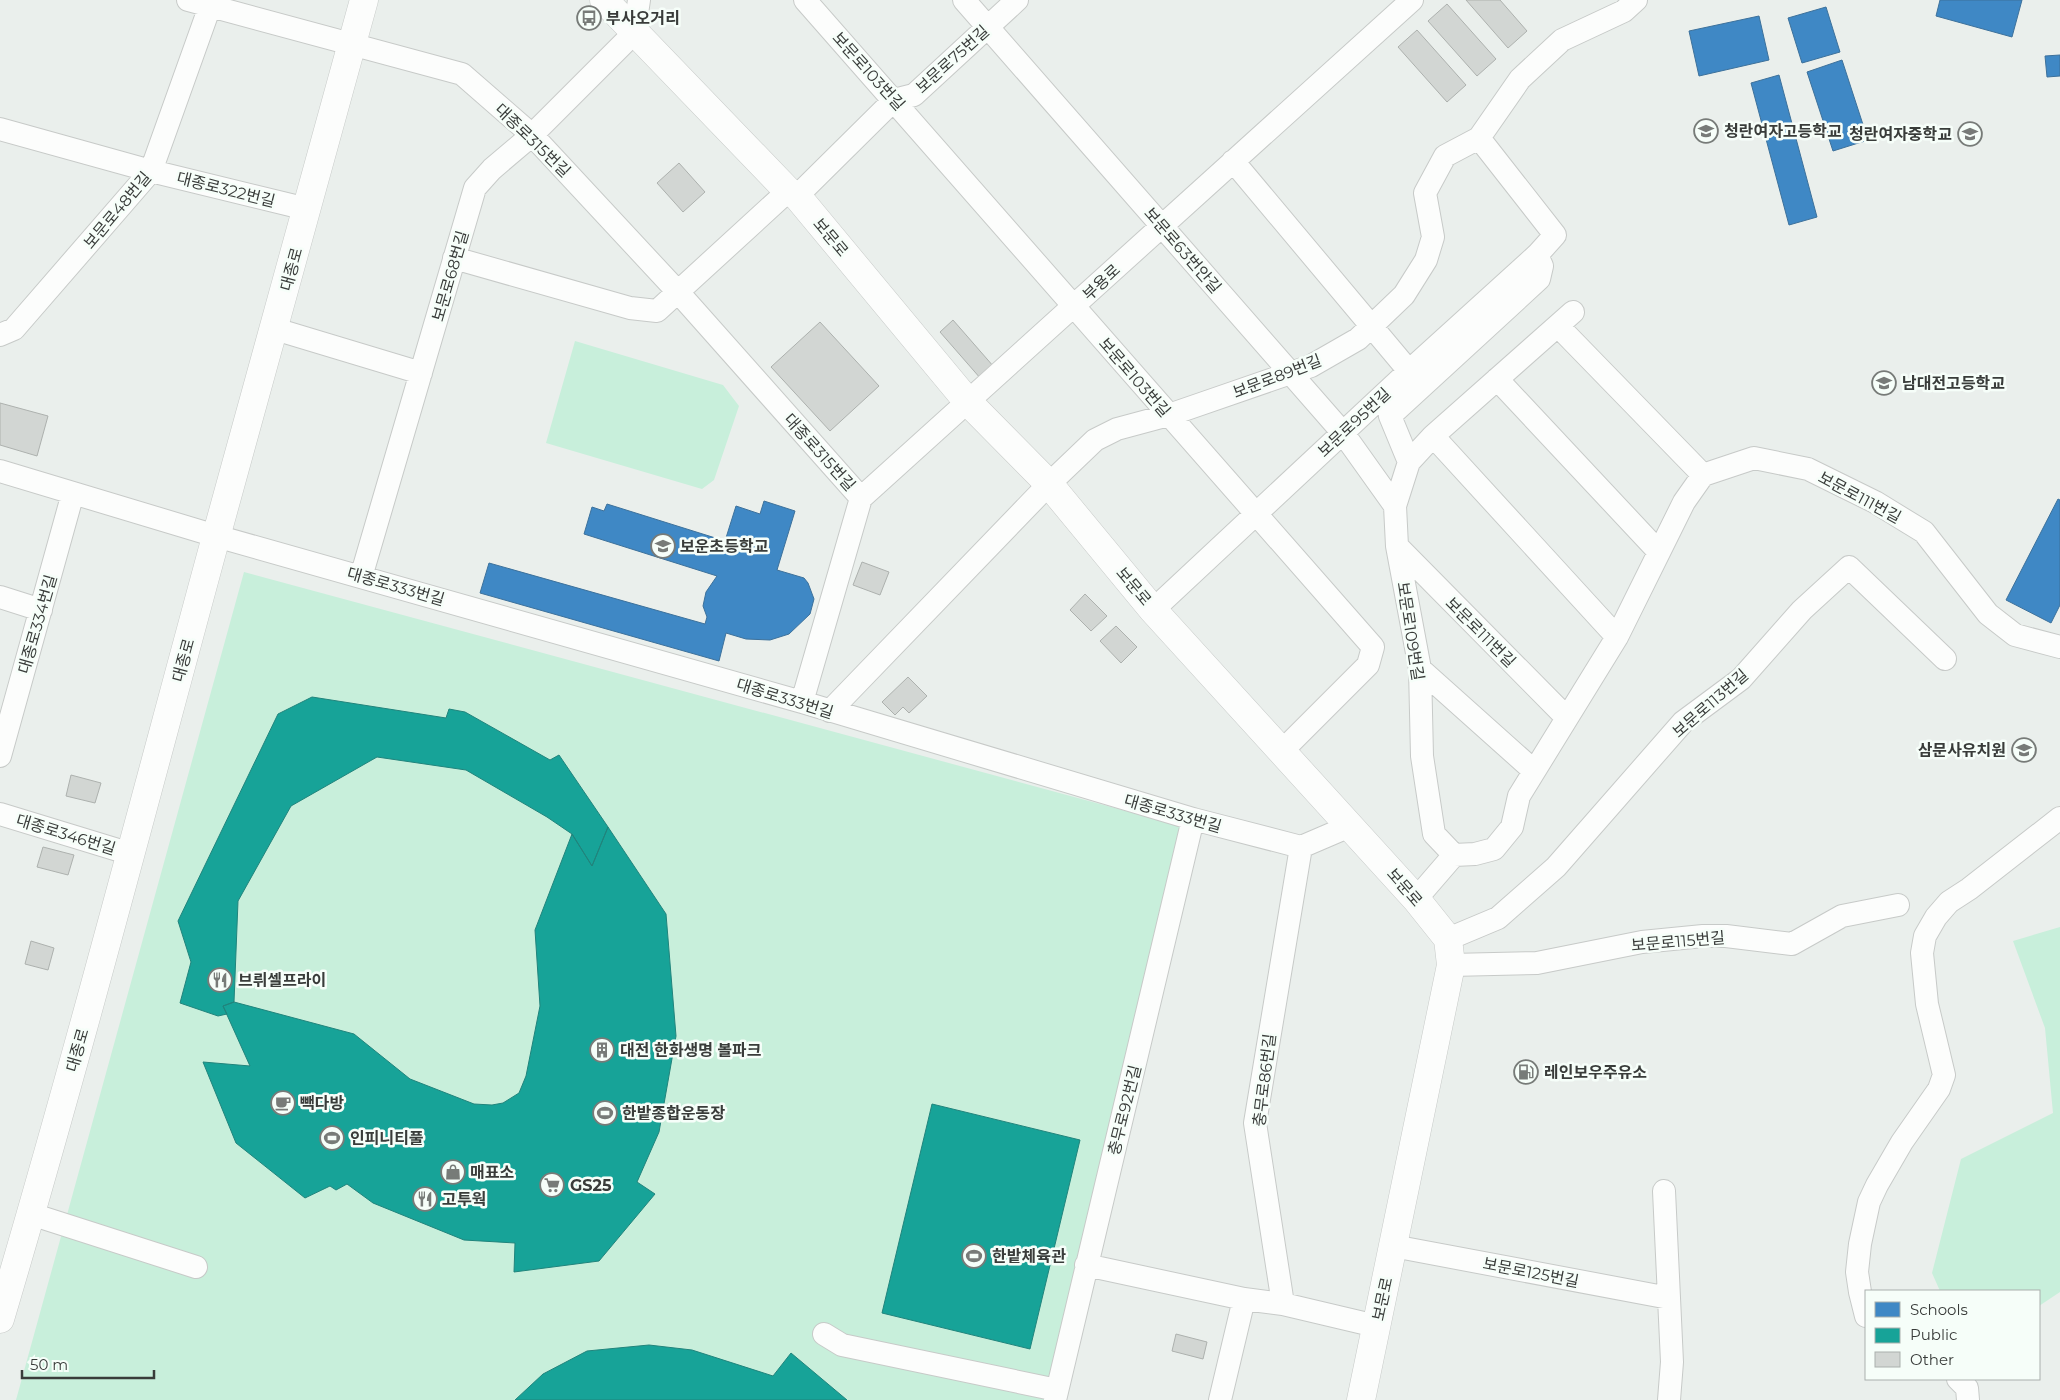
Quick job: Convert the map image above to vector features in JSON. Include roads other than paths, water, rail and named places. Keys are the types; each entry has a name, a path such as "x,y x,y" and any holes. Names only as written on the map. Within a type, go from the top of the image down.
{"main road":[{"name":"대종로","path":"0,1319 131,854 216,536 364,0"},
{"name":"보문로","path":"604,0 634,33 793,193 968,402 1049,484 1153,610 1416,899 1449,952 1394,1246 1361,1400"}],"street":[{"name":"대종로315번길","path":"188,0 209,3 462,74 532,135 678,292 861,498 802,702"},
{"path":"634,33 639,0"},
{"name":"보문로103번길","path":"805,0 1373,647 1368,665 1282,751"},
{"name":"보문로63번안길","path":"964,0 1292,373 1343,433 1395,506"},
{"name":"보문로75번길","path":"678,292 793,193 894,100 914,94 1017,0"},
{"name":"부용로","path":"861,498 1412,0"},
{"name":"보문로89번길","path":"1049,484 1095,440 1117,429 1169,416 1311,366 1358,339 1404,296 1426,260 1432,237 1425,192 1445,156 1479,138 1520,79 1562,40 1624,11 1636,0"},
{"name":"보문로48번길","path":"0,335 14,329 151,171 209,3"},
{"name":"보문로68번길","path":"361,577 475,188 492,169 532,135 634,33"},
{"name":"대종로322번길","path":"0,129 151,171 307,209"},
{"name":"보문로95번길","path":"1153,610 1409,371 1537,255 1555,235 1479,138"},
{"path":"1233,161 1409,371"},
{"path":"1409,462 1390,416 1539,279 1542,266 1537,255"},
{"path":"454,258 630,308 657,311 678,292"},
{"name":"보문로109번길","path":"1454,855 1434,834 1422,756 1420,669 1397,546 1395,506 1409,462 1434,436 1565,319 1703,475"},
{"path":"274,329 421,373"},
{"path":"1497,379 1659,552"},
{"path":"1434,436 1616,637"},
{"name":"보문로111번길","path":"1703,475 1754,458 1808,469 1875,502 1924,532 1988,614 2015,635 2060,647"},
{"path":"0,471 216,536"},
{"path":"1416,899 1454,855 1475,854 1494,849 1512,827 1519,796 1533,770 1616,637 1684,502 1703,475"},
{"path":"830,711 1049,484"},
{"name":"대종로334번길","path":"0,756 7,706 41,610 73,493"},
{"name":"대종로333번길","path":"216,536 802,702 1194,819 1301,847"},
{"name":"보문로111번길","path":"1397,546 1566,718"},
{"name":"보문로113번길","path":"1449,952 1498,918 1556,867 1683,722 1741,679 1802,610 1849,568 1945,659"},
{"path":"0,597 41,610"},
{"path":"1420,669 1533,770"},
{"name":"대종로346번길","path":"0,814 131,854"},
{"path":"1865,1312 1857,1272 1860,1244 1869,1202 1902,1142 1939,1089 1944,1075 1928,1004 1922,952 1926,936 1936,917 1948,902 1969,889 2060,818"},
{"name":"충무로92번길","path":"1056,1395 1194,819"},
{"path":"1301,847 1350,826"},
{"name":"충무로86번길","path":"1283,1304 1256,1123 1301,847"},
{"name":"보문로115번길","path":"1449,952 1537,963 1642,942 1703,936 1726,936 1792,944 1842,916 1898,905"},
{"path":"1664,1191 1672,1362 1670,1400"},
{"path":"31,1214 196,1267"},
{"name":"보문로125번길","path":"1394,1246 1669,1298"},
{"path":"1086,1265 1244,1299 1283,1304 1376,1326"},
{"path":"1220,1400 1244,1299"},
{"path":"824,1334 842,1345 1056,1395"},
{"path":"1959,1380 1967,1388 1968,1400"}],"place":[{"name":"부사오거리","path":"589,18"},
{"name":"청란여자고등학교","path":"1706,131"},
{"name":"청란여자중학교","path":"1970,134"},
{"name":"남대전고등학교","path":"1884,383"},
{"name":"보운초등학교","path":"663,546"},
{"name":"삼문사유치원","path":"2024,750"},
{"name":"브뤼셀프라이","path":"220,980"},
{"name":"대전 한화생명 볼파크","path":"602,1050"},
{"name":"레인보우주유소","path":"1526,1072"},
{"name":"빽다방","path":"283,1103"},
{"name":"한밭종합운동장","path":"605,1113"},
{"name":"인피니티풀","path":"332,1138"},
{"name":"매표소","path":"453,1172"},
{"name":"GS25","path":"552,1185"},
{"name":"고투웍","path":"425,1199"},
{"name":"한밭체육관","path":"974,1256"}]}
